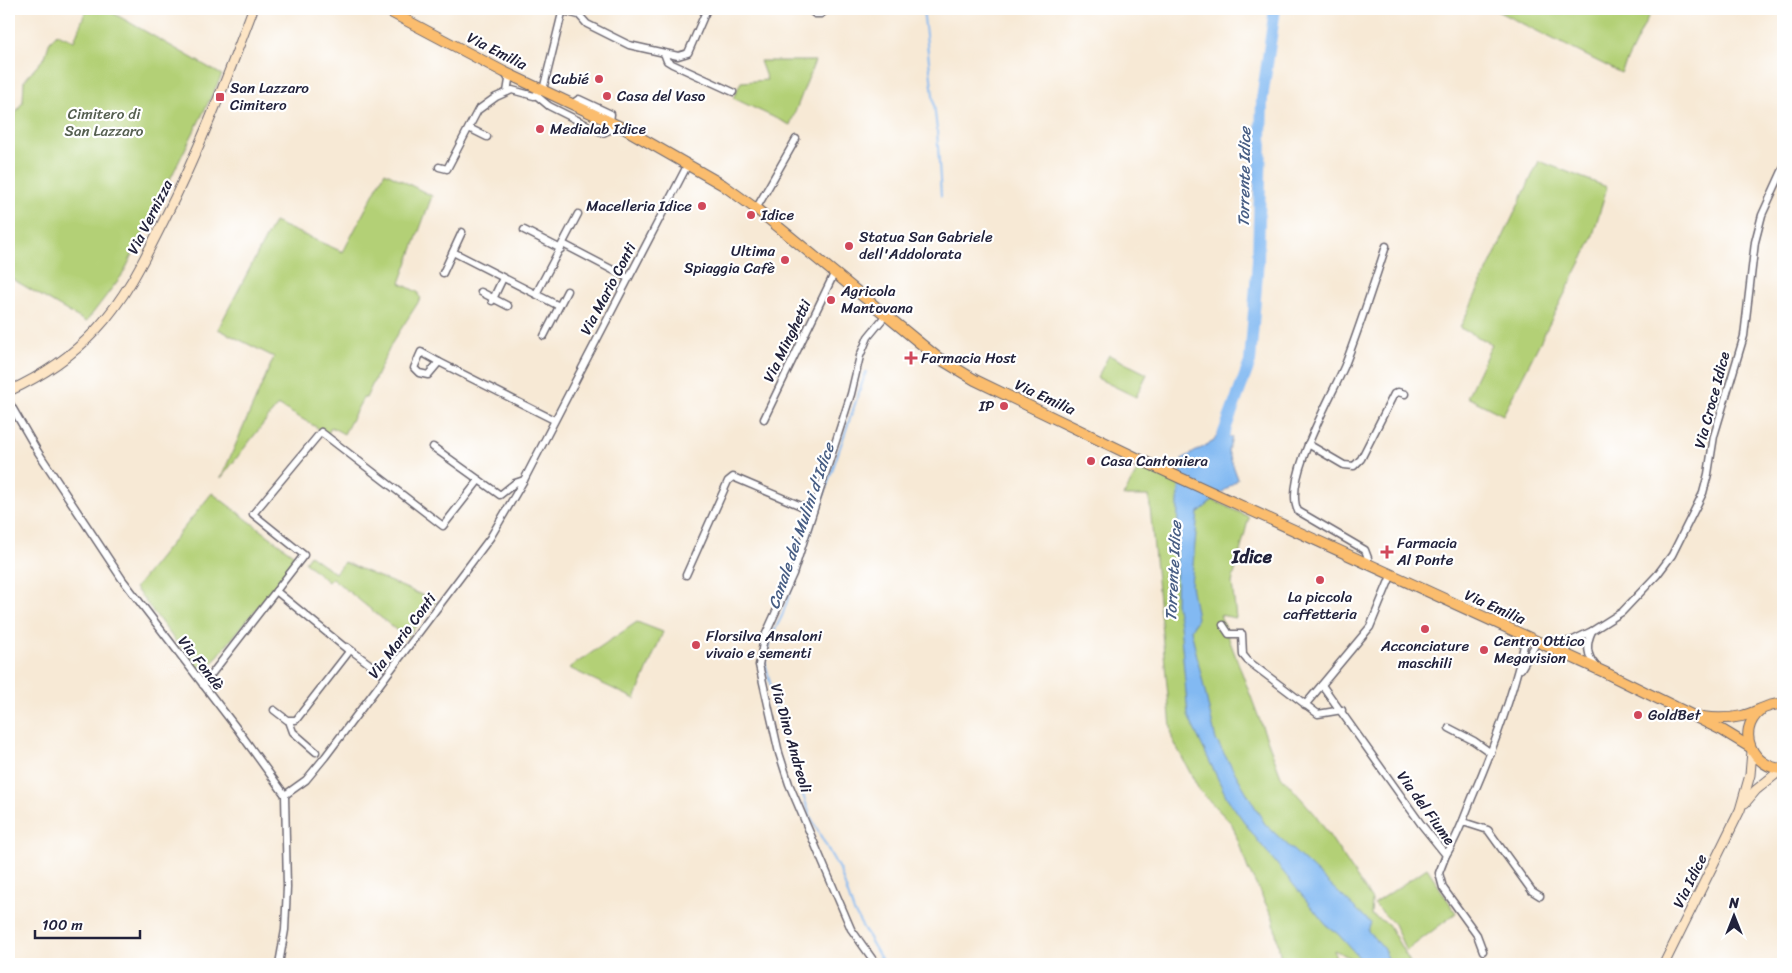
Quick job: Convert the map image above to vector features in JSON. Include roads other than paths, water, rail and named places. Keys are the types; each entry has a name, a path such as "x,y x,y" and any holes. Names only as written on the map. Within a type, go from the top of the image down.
{"main road":[{"name":"Via Emilia","path":"385,9 540,93 572,104 614,124 688,164 756,209 937,357 975,380 1354,559 1604,672 1691,715 1751,749 1764,765 1783,769"},
{"name":"Via Emilia","path":"1691,715 1726,719 1783,704"},
{"path":"1751,749 1748,739 1751,722 1767,707"}],"street":[{"name":"Via Vernizza","path":"9,391 42,376 67,357 95,330 130,285 183,182 223,88 253,9"},
{"path":"540,93 563,10 579,15 587,24 629,45 678,56 688,53 707,9"},
{"path":"809,9 815,14 821,14 827,9"},
{"path":"664,53 667,60 672,64 733,92"},
{"path":"504,72 509,80 507,92"},
{"name":"Via Emilia","path":"439,167 447,169 481,106 507,92 516,90 540,93 549,106 603,133 614,124"},
{"path":"469,128 487,137"},
{"path":"756,209 796,139"},
{"name":"Via Mario Conti","path":"285,795 306,780 473,562 524,480 688,164"},
{"name":"Via Croce Idice","path":"1537,642 1553,644 1571,641 1592,631 1632,603 1672,555 1703,493 1716,427 1744,336 1755,242 1762,215 1783,169"},
{"path":"536,294 578,214"},
{"path":"524,230 628,278"},
{"path":"443,273 462,232"},
{"path":"1367,565 1368,554 1365,550 1301,514 1296,509 1295,493 1308,444 1344,366 1386,246"},
{"path":"453,252 558,306"},
{"name":"Via Minghetti","path":"764,419 834,274"},
{"path":"493,300 504,278"},
{"path":"544,336 566,291"},
{"path":"481,292 493,300 508,306"},
{"name":"Via Dino Andreoli","path":"876,964 851,928 789,784 779,752 759,665 764,638 786,593 851,394 860,356 868,337 886,315"},
{"path":"438,362 554,420"},
{"path":"1308,444 1344,465 1350,466 1359,463 1394,394 1398,392 1405,394"},
{"name":"Via Fondè","path":"9,402 38,452 122,579 285,795"},
{"path":"202,685 304,556 253,514 321,432 443,526 479,480"},
{"path":"434,447 500,495 515,483 524,480"},
{"path":"686,575 728,482 733,477 813,511"},
{"path":"1351,542 1356,549 1354,559"},
{"path":"1305,705 1370,627 1391,576"},
{"path":"276,591 380,672"},
{"path":"1223,625 1229,634 1242,634 1244,655 1248,661 1305,705 1318,714 1342,710"},
{"path":"1592,631 1588,645 1589,656 1604,672"},
{"path":"1446,855 1458,836 1491,753 1518,674 1526,637"},
{"path":"1568,656 1567,647 1571,641"},
{"path":"1518,674 1537,642"},
{"path":"289,721 296,720 348,653 346,647"},
{"name":"Via del Fiume","path":"1322,684 1383,771 1446,855 1439,873 1443,888 1477,935 1483,951"},
{"path":"1767,707 1783,698"},
{"path":"274,710 289,721 293,732 316,752"},
{"path":"1450,728 1491,753"},
{"name":"Via Idice","path":"1664,964 1740,810 1748,785 1751,749"},
{"name":"Via Idice","path":"1740,810 1756,790 1783,769"},
{"path":"280,964 285,930 287,887 285,795"},
{"path":"1463,822 1488,830 1532,891 1540,896"}],"water":[{"path":"1219,431 1232,438 1228,451 1238,479 1198,513 1191,585 1197,618 1191,630 1216,740 1265,824 1371,923 1368,931 1383,948 1391,964 1365,964 1338,934 1326,925 1255,837 1227,798 1188,716 1180,624 1176,603 1178,501 1182,459 1214,441"}],"waterway":[{"name":"Canale dei Mulini d'Idice","path":"923,9 937,130 941,196"},
{"name":"Torrente Idice","path":"1218,449 1250,362 1258,260 1262,99 1275,9"},
{"name":"Canale dei Mulini d'Idice","path":"866,372 782,616 770,639 765,662 785,745 812,820 840,871 854,912 884,964"}],"place":[{"name":"Cubié","path":"599,79"},
{"name":"Casa del Vaso","path":"607,96"},
{"name":"San Lazzaro Cimitero","path":"220,97"},
{"name":"Medialab Idice","path":"540,129"},
{"name":"Macelleria Idice","path":"702,206"},
{"name":"Idice","path":"751,215"},
{"name":"Statua San Gabriele dell'Addolorata","path":"849,246"},
{"name":"Ultima Spiaggia Cafè","path":"785,260"},
{"name":"Agricola Mantovana","path":"831,300"},
{"name":"Farmacia Host","path":"911,358"},
{"name":"IP","path":"1004,406"},
{"name":"Casa Cantoniera","path":"1091,461"},
{"name":"Farmacia Al Ponte","path":"1387,552"},
{"name":"La piccola caffetteria","path":"1320,580"},
{"name":"Acconciature maschili","path":"1425,629"},
{"name":"Florsilva Ansaloni vivaio e sementi","path":"696,645"},
{"name":"Centro Ottico Megavision","path":"1484,650"},
{"name":"GoldBet","path":"1638,715"}],"district":[{"name":"Idice","path":"1252,557"}],"park label":[{"name":"Cimitero di San Lazzaro","path":"104,122"}]}
